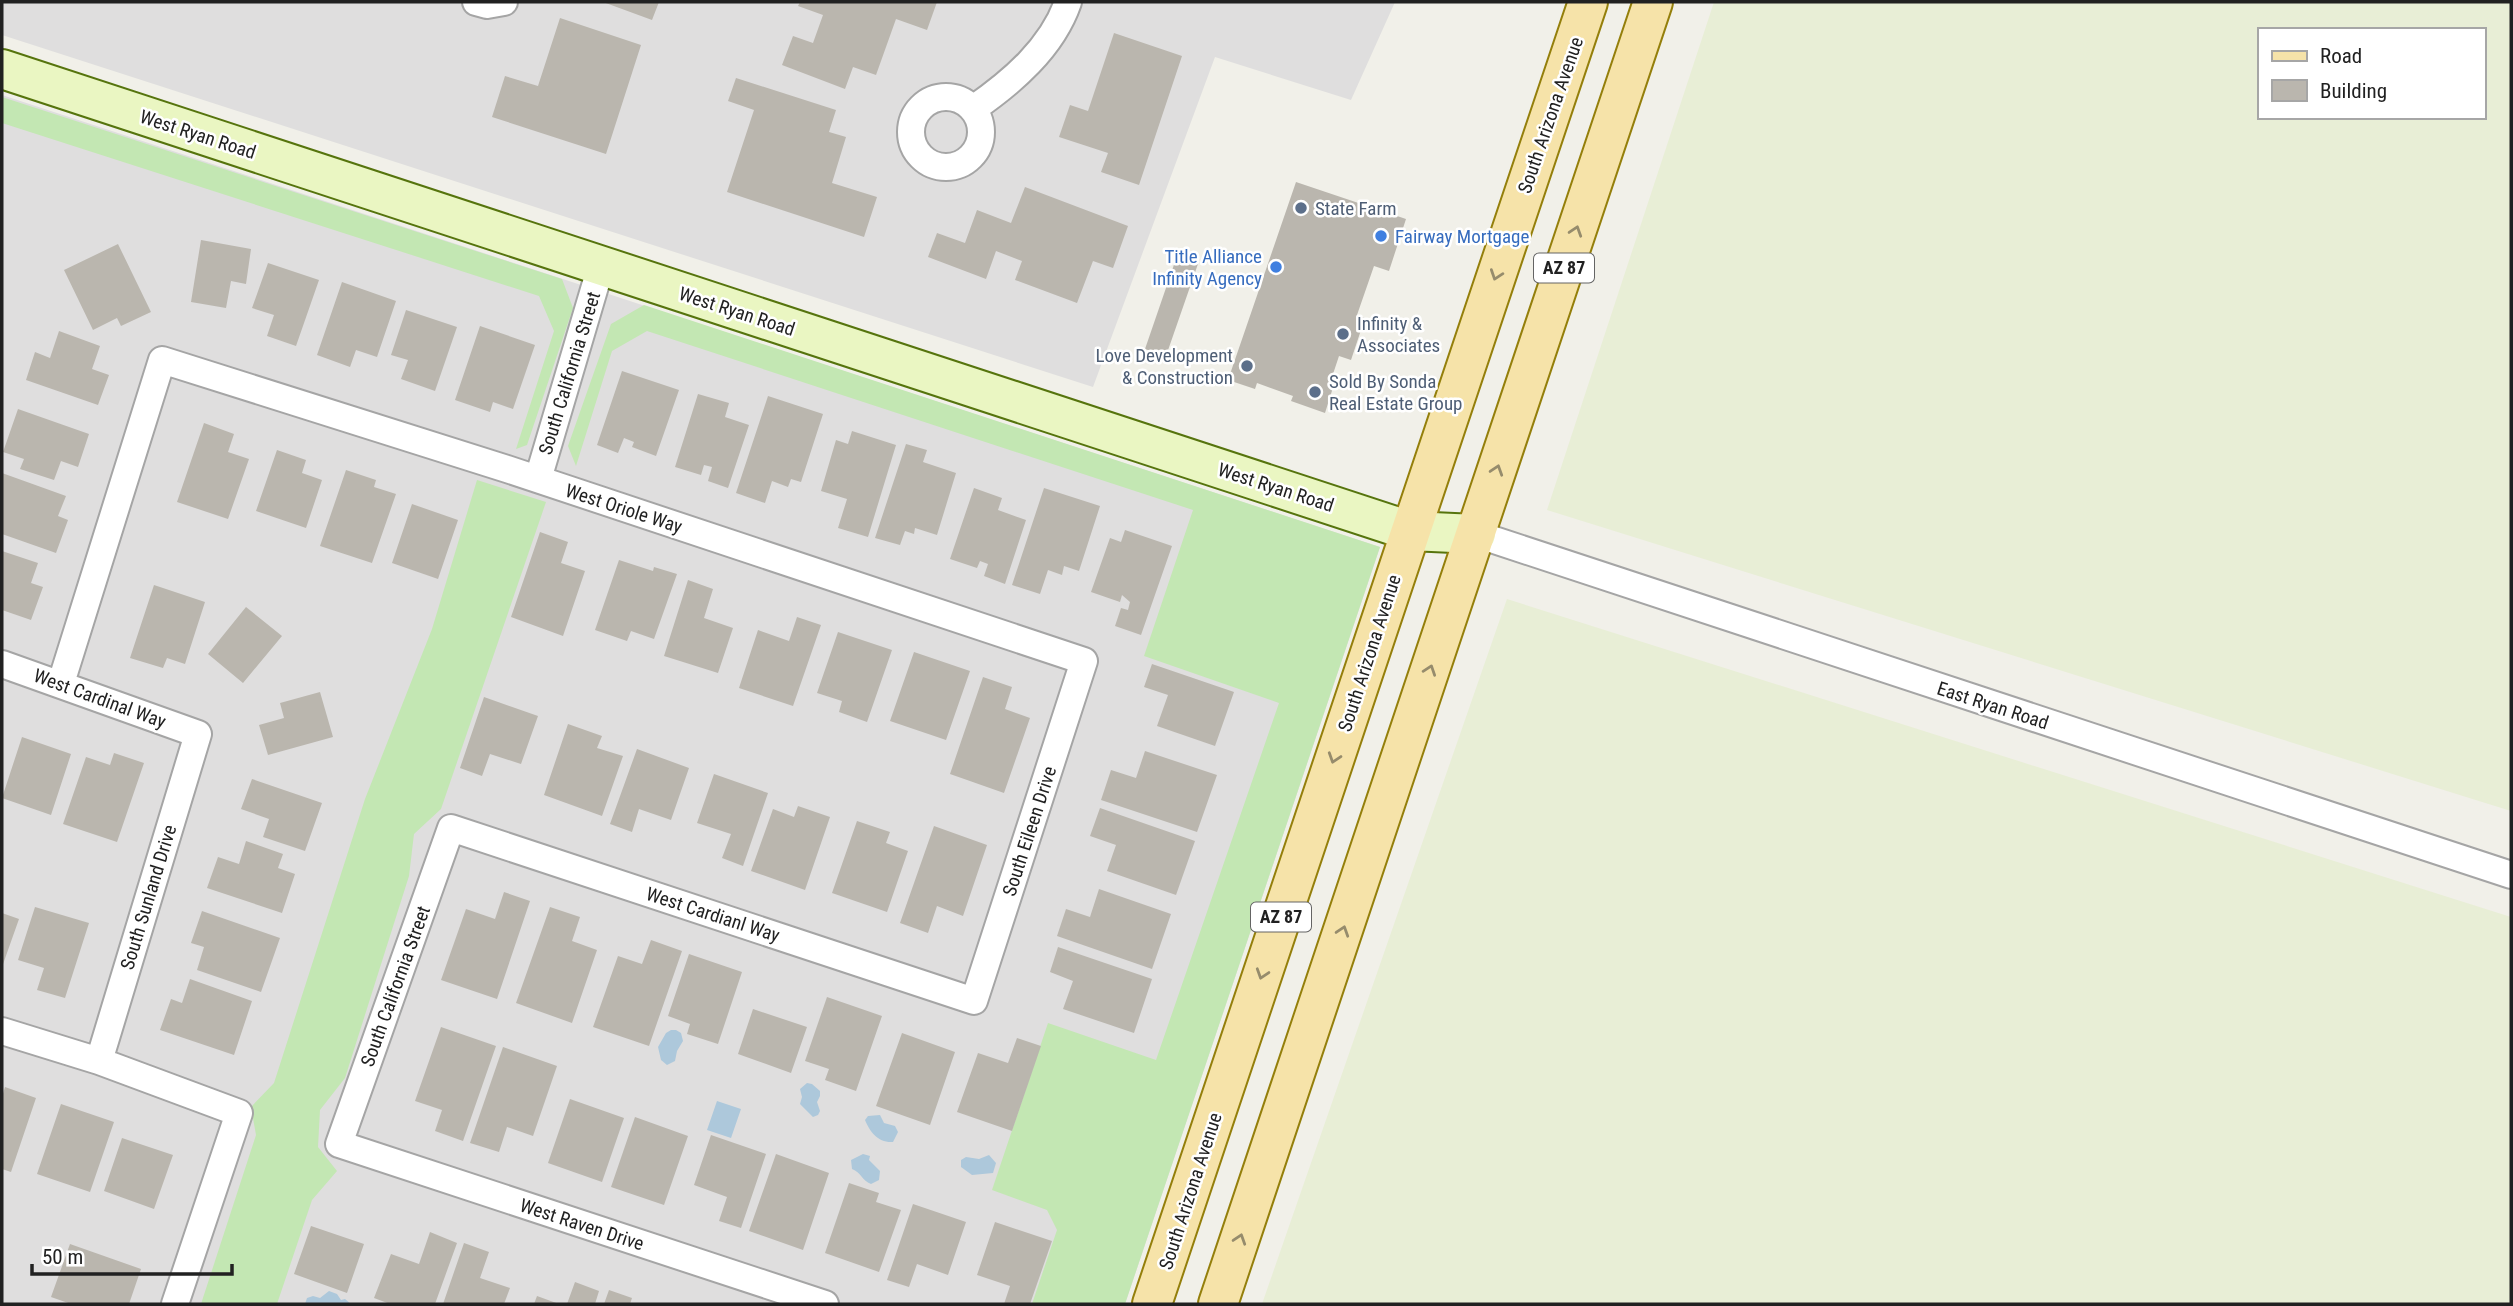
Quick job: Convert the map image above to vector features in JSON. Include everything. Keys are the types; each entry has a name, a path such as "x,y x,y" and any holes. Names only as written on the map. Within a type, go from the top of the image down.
{"main road":[{"name":"South Arizona Avenue","path":"1152,1304 1588,2"},
{"name":"AZ 87","path":"1218,1304 1653,2"}],"street":[{"path":"476,2 487,5 504,2"},
{"path":"973,109 1002,89 1035,58 1063,17 1068,2"},
{"name":"West Ryan Road","path":"2,69 1410,531 1476,534"},
{"name":"South California Street","path":"538,479 601,266"},
{"name":"West Oriole Way","path":"61,683 162,360 538,479 1084,661"},
{"name":"East Ryan Road","path":"1476,534 2511,875"},
{"name":"South Eileen Drive","path":"974,1001 1084,661"},
{"name":"West Cardinal Way","path":"2,664 198,734"},
{"name":"South Sunland Drive","path":"99,1061 198,734"},
{"name":"South California Street","path":"339,1144 452,828"},
{"name":"West Cardianl Way","path":"452,828 974,1001"},
{"path":"2,1031 99,1061 239,1113 175,1304"},
{"name":"West Raven Drive","path":"339,1144 825,1304"}],"shaded area":[{"path":"2,2 1395,2 1351,100 1215,57 1093,387 2,35"},
{"path":"2,95 1380,547 1125,1304 2,1304"}],"green space":[{"path":"1714,2 2511,2 2511,811 1547,510"},
{"path":"2,97 562,279 573,308 527,445 516,449 554,331 539,296 2,123"},
{"path":"644,305 1380,547 1125,1304 1032,1304 1057,1230 1047,1210 992,1190 1048,1023 1156,1060 1279,703 1144,656 1193,510 647,331 612,351 576,466 568,446 611,324"},
{"path":"477,480 546,502 441,809 414,834 409,876 345,1078 320,1110 318,1147 337,1171 312,1200 277,1304 201,1304 256,1135 251,1107 274,1083 365,799 432,629"},
{"path":"1507,599 2511,917 2511,1304 1262,1304"}],"water":[{"path":"671,1030 681,1033 683,1041 675,1061 667,1065 661,1060 658,1047 666,1033"},
{"path":"807,1083 820,1091 817,1102 820,1111 813,1117 800,1104 800,1089"},
{"path":"717,1101 741,1109 731,1138 707,1130"},
{"path":"880,1115 884,1123 895,1126 898,1132 893,1142 883,1141 869,1129 865,1120 868,1116"},
{"path":"863,1154 870,1156 869,1160 880,1171 879,1180 871,1184 852,1169 851,1160"},
{"path":"989,1155 996,1163 993,1173 972,1175 961,1167 961,1160 966,1157 979,1159"},
{"path":"329,1291 351,1304 305,1304 307,1298 320,1298"}],"building":[{"path":"603,2 659,2 652,20"},
{"path":"800,2 937,2 927,30 896,19 876,75 853,67 845,89 782,65 793,36 813,43 823,15 798,6"},
{"path":"560,18 641,45 606,154 492,117 505,76 538,86"},
{"path":"1114,33 1182,56 1139,185 1101,172 1108,153 1059,137 1070,105 1088,111"},
{"path":"736,78 836,110 829,132 846,137 832,183 877,197 864,237 727,192 754,110 728,101"},
{"path":"1296,182 1406,219 1389,271 1374,266 1357,315 1365,318 1351,360 1339,356 1332,377 1336,378 1325,413 1291,401 1293,396 1257,383 1255,389 1228,380"},
{"path":"1025,187 1128,226 1113,268 1093,261 1077,303 1015,280 1022,261 996,251 986,279 928,257 937,233 965,243 977,210 1011,223"},
{"path":"201,240 251,249 246,284 231,281 226,308 191,302"},
{"path":"118,244 151,312 121,326 117,318 93,330 64,270"},
{"path":"1178,253 1199,261 1166,356 1145,349"},
{"path":"268,263 319,280 296,346 267,336 274,315 252,308"},
{"path":"342,282 396,301 377,357 356,350 350,367 317,355"},
{"path":"406,310 457,327 435,391 401,379 408,360 391,355"},
{"path":"480,326 535,345 513,409 493,402 490,412 455,400"},
{"path":"59,331 100,346 92,369 109,375 98,405 26,380 35,352 50,358"},
{"path":"622,371 679,390 656,456 632,447 634,442 624,438 618,453 597,445"},
{"path":"698,394 729,403 725,417 749,425 728,488 708,481 712,467 704,465 701,475 675,467"},
{"path":"768,396 823,414 801,482 791,479 788,487 772,481 765,503 736,493"},
{"path":"18,409 89,434 78,467 61,461 54,480 20,469 24,459 3,452"},
{"path":"204,423 234,434 228,452 249,459 228,519 177,502"},
{"path":"852,431 896,445 868,537 838,528 847,499 821,491 836,440 848,444"},
{"path":"906,444 927,450 923,462 956,473 937,535 915,528 914,534 905,531 900,545 875,538"},
{"path":"277,450 306,460 302,473 322,480 306,528 256,511"},
{"path":"346,470 376,480 374,487 396,494 372,563 320,546"},
{"path":"2,473 66,496 58,516 68,520 56,553 2,534"},
{"path":"974,488 1002,498 998,510 1026,520 1005,584 984,576 988,564 980,561 977,568 950,559"},
{"path":"1044,488 1100,506 1079,571 1064,566 1062,575 1048,570 1040,594 1012,585"},
{"path":"412,504 458,520 438,579 392,563"},
{"path":"1125,530 1172,546 1141,635 1115,626 1121,608 1128,610 1130,602 1122,595 1120,602 1091,592 1110,538 1121,542"},
{"path":"540,532 568,542 561,563 585,571 563,636 511,617"},
{"path":"2,551 38,563 31,583 43,587 31,620 2,610"},
{"path":"619,560 653,571 654,567 677,574 654,639 631,631 627,641 595,630"},
{"path":"688,580 713,589 704,618 733,628 718,673 664,656"},
{"path":"154,585 205,602 185,664 167,658 163,668 130,658"},
{"path":"246,607 282,636 243,683 208,654"},
{"path":"797,617 821,625 793,706 739,688 758,630 789,641"},
{"path":"838,632 892,650 867,722 839,712 842,701 817,693"},
{"path":"914,652 970,671 946,740 890,721"},
{"path":"1152,664 1234,692 1215,746 1157,726 1168,695 1144,687"},
{"path":"983,677 1012,687 1005,709 1030,718 1004,793 950,774"},
{"path":"320,692 333,737 268,755 259,725 284,718 280,703"},
{"path":"484,697 538,716 521,764 490,754 482,776 460,768"},
{"path":"568,724 602,736 597,748 623,756 602,816 544,795"},
{"path":"22,737 71,754 51,815 2,798"},
{"path":"637,749 689,768 671,820 639,809 632,832 610,824"},
{"path":"1145,751 1217,775 1197,832 1101,800 1111,770 1136,778"},
{"path":"114,753 144,763 117,842 63,824 86,757 110,765"},
{"path":"714,774 768,793 743,866 722,858 731,834 697,823"},
{"path":"252,779 322,803 305,851 263,837 269,819 241,809"},
{"path":"798,806 830,817 805,890 751,871 773,809 794,817"},
{"path":"1100,808 1195,841 1176,895 1107,871 1116,845 1090,836"},
{"path":"857,821 890,832 886,843 908,851 887,912 832,893"},
{"path":"934,826 987,845 963,916 937,906 928,933 900,923"},
{"path":"246,841 283,854 278,868 295,874 282,913 207,888 218,857 239,864"},
{"path":"1099,889 1171,914 1152,969 1057,936 1066,909 1090,917"},
{"path":"504,892 530,901 497,999 441,980 466,909 495,919"},
{"path":"35,907 89,923 65,998 37,990 44,968 18,960"},
{"path":"550,907 580,917 572,941 597,950 572,1023 516,1003"},
{"path":"202,911 280,938 261,992 197,970 204,947 191,943"},
{"path":"2,913 19,919 2,967"},
{"path":"651,940 682,951 649,1046 593,1027 618,956 642,964"},
{"path":"1058,947 1152,979 1134,1033 1063,1009 1073,981 1050,972"},
{"path":"689,954 742,972 718,1044 687,1034 690,1024 668,1016"},
{"path":"190,979 252,1001 234,1055 160,1030 171,999 182,1003"},
{"path":"827,997 882,1016 856,1091 825,1080 829,1069 805,1061"},
{"path":"753,1009 807,1027 791,1073 738,1054"},
{"path":"441,1027 496,1046 463,1141 435,1131 442,1110 415,1101"},
{"path":"902,1033 955,1052 930,1125 876,1106"},
{"path":"1017,1038 1041,1046 1012,1131 957,1112 978,1053 1008,1063"},
{"path":"503,1047 557,1066 533,1136 507,1127 499,1152 470,1143"},
{"path":"5,1087 36,1098 11,1172 2,1169 2,1097"},
{"path":"570,1099 624,1118 602,1182 548,1163"},
{"path":"61,1104 114,1122 90,1192 37,1174"},
{"path":"635,1117 688,1136 664,1205 611,1187"},
{"path":"711,1135 766,1154 741,1228 719,1221 727,1197 694,1185"},
{"path":"122,1138 173,1155 154,1209 104,1191"},
{"path":"776,1154 829,1173 803,1250 749,1231"},
{"path":"849,1183 879,1193 876,1202 901,1210 879,1272 825,1253"},
{"path":"913,1204 966,1222 948,1275 917,1264 909,1287 887,1280"},
{"path":"995,1222 1052,1241 1030,1304 1004,1304 1010,1286 977,1275"},
{"path":"311,1226 364,1244 347,1293 294,1274"},
{"path":"430,1232 457,1243 435,1304 390,1304 374,1298 391,1254 419,1264"},
{"path":"464,1243 489,1252 480,1278 510,1288 504,1304 443,1304"},
{"path":"70,1244 141,1269 129,1304 71,1304 51,1297"},
{"path":"575,1282 599,1291 595,1304 567,1304"},
{"path":"609,1290 632,1298 630,1304 604,1304"},
{"path":"537,1296 559,1304 534,1304"}],"place":[{"name":"State Farm","path":"1301,208"},
{"name":"Fairway Mortgage","path":"1381,236"},
{"name":"Title Alliance Infinity Agency","path":"1276,267"},
{"name":"Infinity & Associates","path":"1343,334"},
{"name":"Love Development & Construction","path":"1247,366"},
{"name":"Sold By Sonda Real Estate Group","path":"1315,392"}]}
